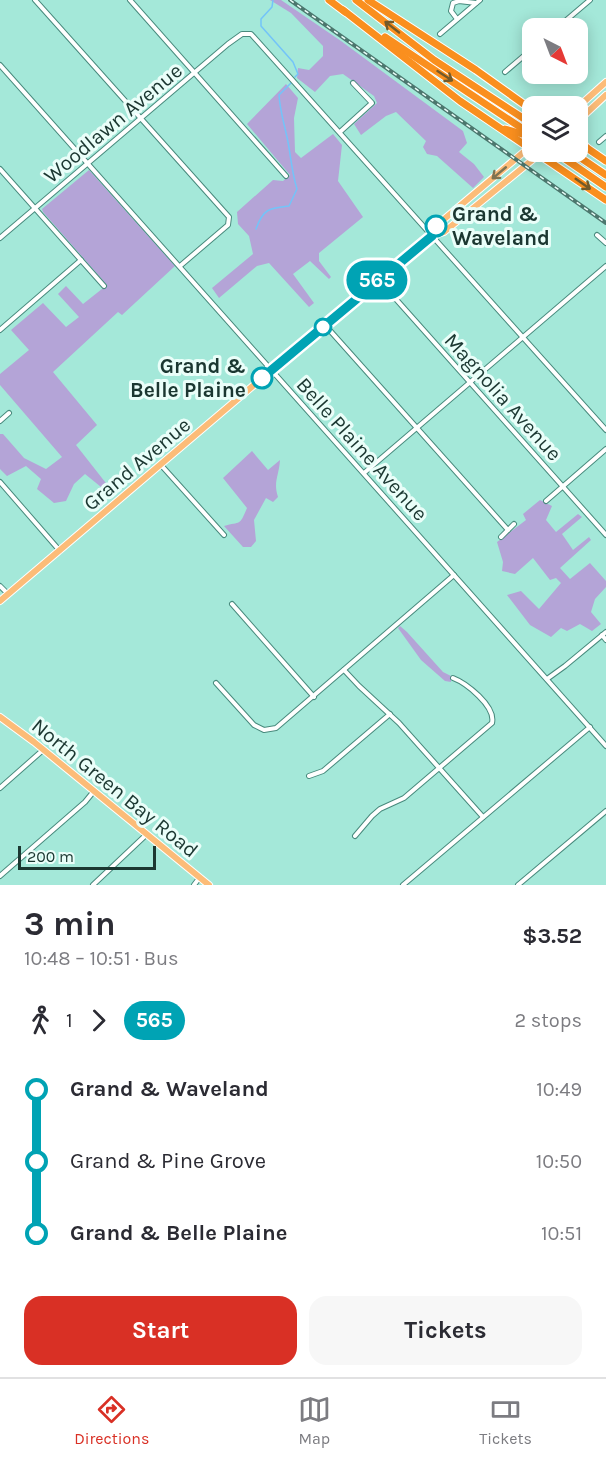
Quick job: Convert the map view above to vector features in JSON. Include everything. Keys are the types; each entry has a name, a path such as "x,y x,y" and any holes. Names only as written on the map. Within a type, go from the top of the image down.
{"highway":[{"path":"329,0 522,129"},
{"path":"356,0 434,60 522,117"},
{"path":"368,0 522,103"},
{"path":"343,10 460,101 522,145"},
{"path":"496,127 522,134"},
{"path":"588,149 606,161"},
{"path":"550,162 606,200"},
{"path":"557,162 560,168"},
{"path":"568,162 604,186"},
{"path":"587,162 606,175"}],"main road":[{"path":"588,97 606,82"},
{"path":"588,112 606,95"},
{"name":"Grand Avenue","path":"432,236 436,226 522,160"},
{"name":"Grand Avenue","path":"0,601 378,279 432,236 444,232 522,162"},
{"name":"North Green Bay Road","path":"0,717 209,885"}],"street":[{"path":"35,0 229,217 229,222 180,266"},
{"path":"130,0 286,176"},
{"path":"569,18 590,0"},
{"path":"457,19 451,11 453,3 478,1"},
{"path":"440,34 478,1"},
{"name":"Woodlawn Avenue","path":"0,238 194,73 239,36 247,33 254,36 340,132"},
{"path":"505,72 522,58"},
{"name":"Belle Plaine Avenue","path":"0,65 606,746"},
{"path":"353,83 372,103 340,132 606,430"},
{"path":"599,142 606,136"},
{"path":"0,169 104,286"},
{"path":"597,235 606,243"},
{"path":"0,330 81,260"},
{"path":"364,473 606,266"},
{"name":"Magnolia Avenue","path":"378,279 606,535"},
{"path":"325,325 508,530"},
{"path":"0,421 9,413"},
{"path":"546,501 606,449"},
{"path":"161,465 224,535"},
{"path":"0,482 60,551"},
{"path":"501,537 514,524"},
{"path":"216,682 254,725 264,730 271,730 314,697 454,574"},
{"path":"0,586 8,595"},
{"path":"232,604 314,697"},
{"path":"547,679 606,632"},
{"path":"602,635 606,640"},
{"path":"345,670 390,714 483,817"},
{"path":"355,836 380,809 404,798 489,726 493,718 490,710 472,690 453,678"},
{"path":"309,776 323,771 390,714"},
{"path":"403,885 590,727"},
{"path":"0,788 43,750"},
{"path":"0,876 94,791"},
{"path":"518,885 606,811"},
{"path":"93,885 147,834"},
{"path":"194,885 200,877"}],"shaded area":[{"path":"270,0 281,0 463,131 467,143 459,152 474,164 484,177 473,188 437,156 427,154 423,147 426,141 396,112 386,116 361,135 354,124 377,103 374,96 343,74 330,76 315,92 297,78 298,68 309,70 323,56 323,46 291,13"},
{"path":"286,84 298,98 294,118 295,152 301,158 333,134 342,145 338,181 363,217 319,253 319,261 331,277 329,279 310,261 293,274 314,303 309,307 269,263 257,266 219,298 212,288 253,254 249,236 238,224 237,212 273,180 283,181 290,175 247,124"},
{"path":"89,170 175,266 122,315 118,312 53,372 97,425 76,445 109,487 106,491 85,474 74,484 66,501 54,503 37,489 41,479 26,466 7,476 0,469 0,434 3,434 24,458 46,469 62,457 0,385 0,374 29,350 11,330 43,303 66,327 79,317 58,294 66,286 83,304 107,285 42,209"},
{"path":"252,451 268,470 280,460 276,483 278,497 273,502 266,498 254,520 256,541 251,547 243,547 224,526 239,522 247,508 223,478"},
{"path":"540,500 552,506 546,520 556,532 578,514 582,517 562,534 573,550 589,537 591,540 560,568 570,579 590,563 606,581 606,587 595,599 591,612 601,624 592,631 580,624 567,631 561,628 551,637 530,625 507,595 521,591 539,609 561,583 556,578 550,580 533,558 515,574 502,571 503,562 497,542 526,520 523,514"},
{"path":"400,626 443,672 451,676 451,682 445,681 421,660 398,628"}],"waterway":[{"path":"273,0 272,7 261,19 261,26 293,62 298,74 295,77"},
{"path":"256,229 264,213 289,206 297,189 279,95 292,82"}],"railway":[{"path":"290,0 606,223"}],"bus line":[{"name":"565","path":"262,378 432,236 436,226"}],"place":[{"name":"Grand & Waveland","path":"436,226"},
{"name":"Grand & Belle Plaine","path":"262,378"}]}
